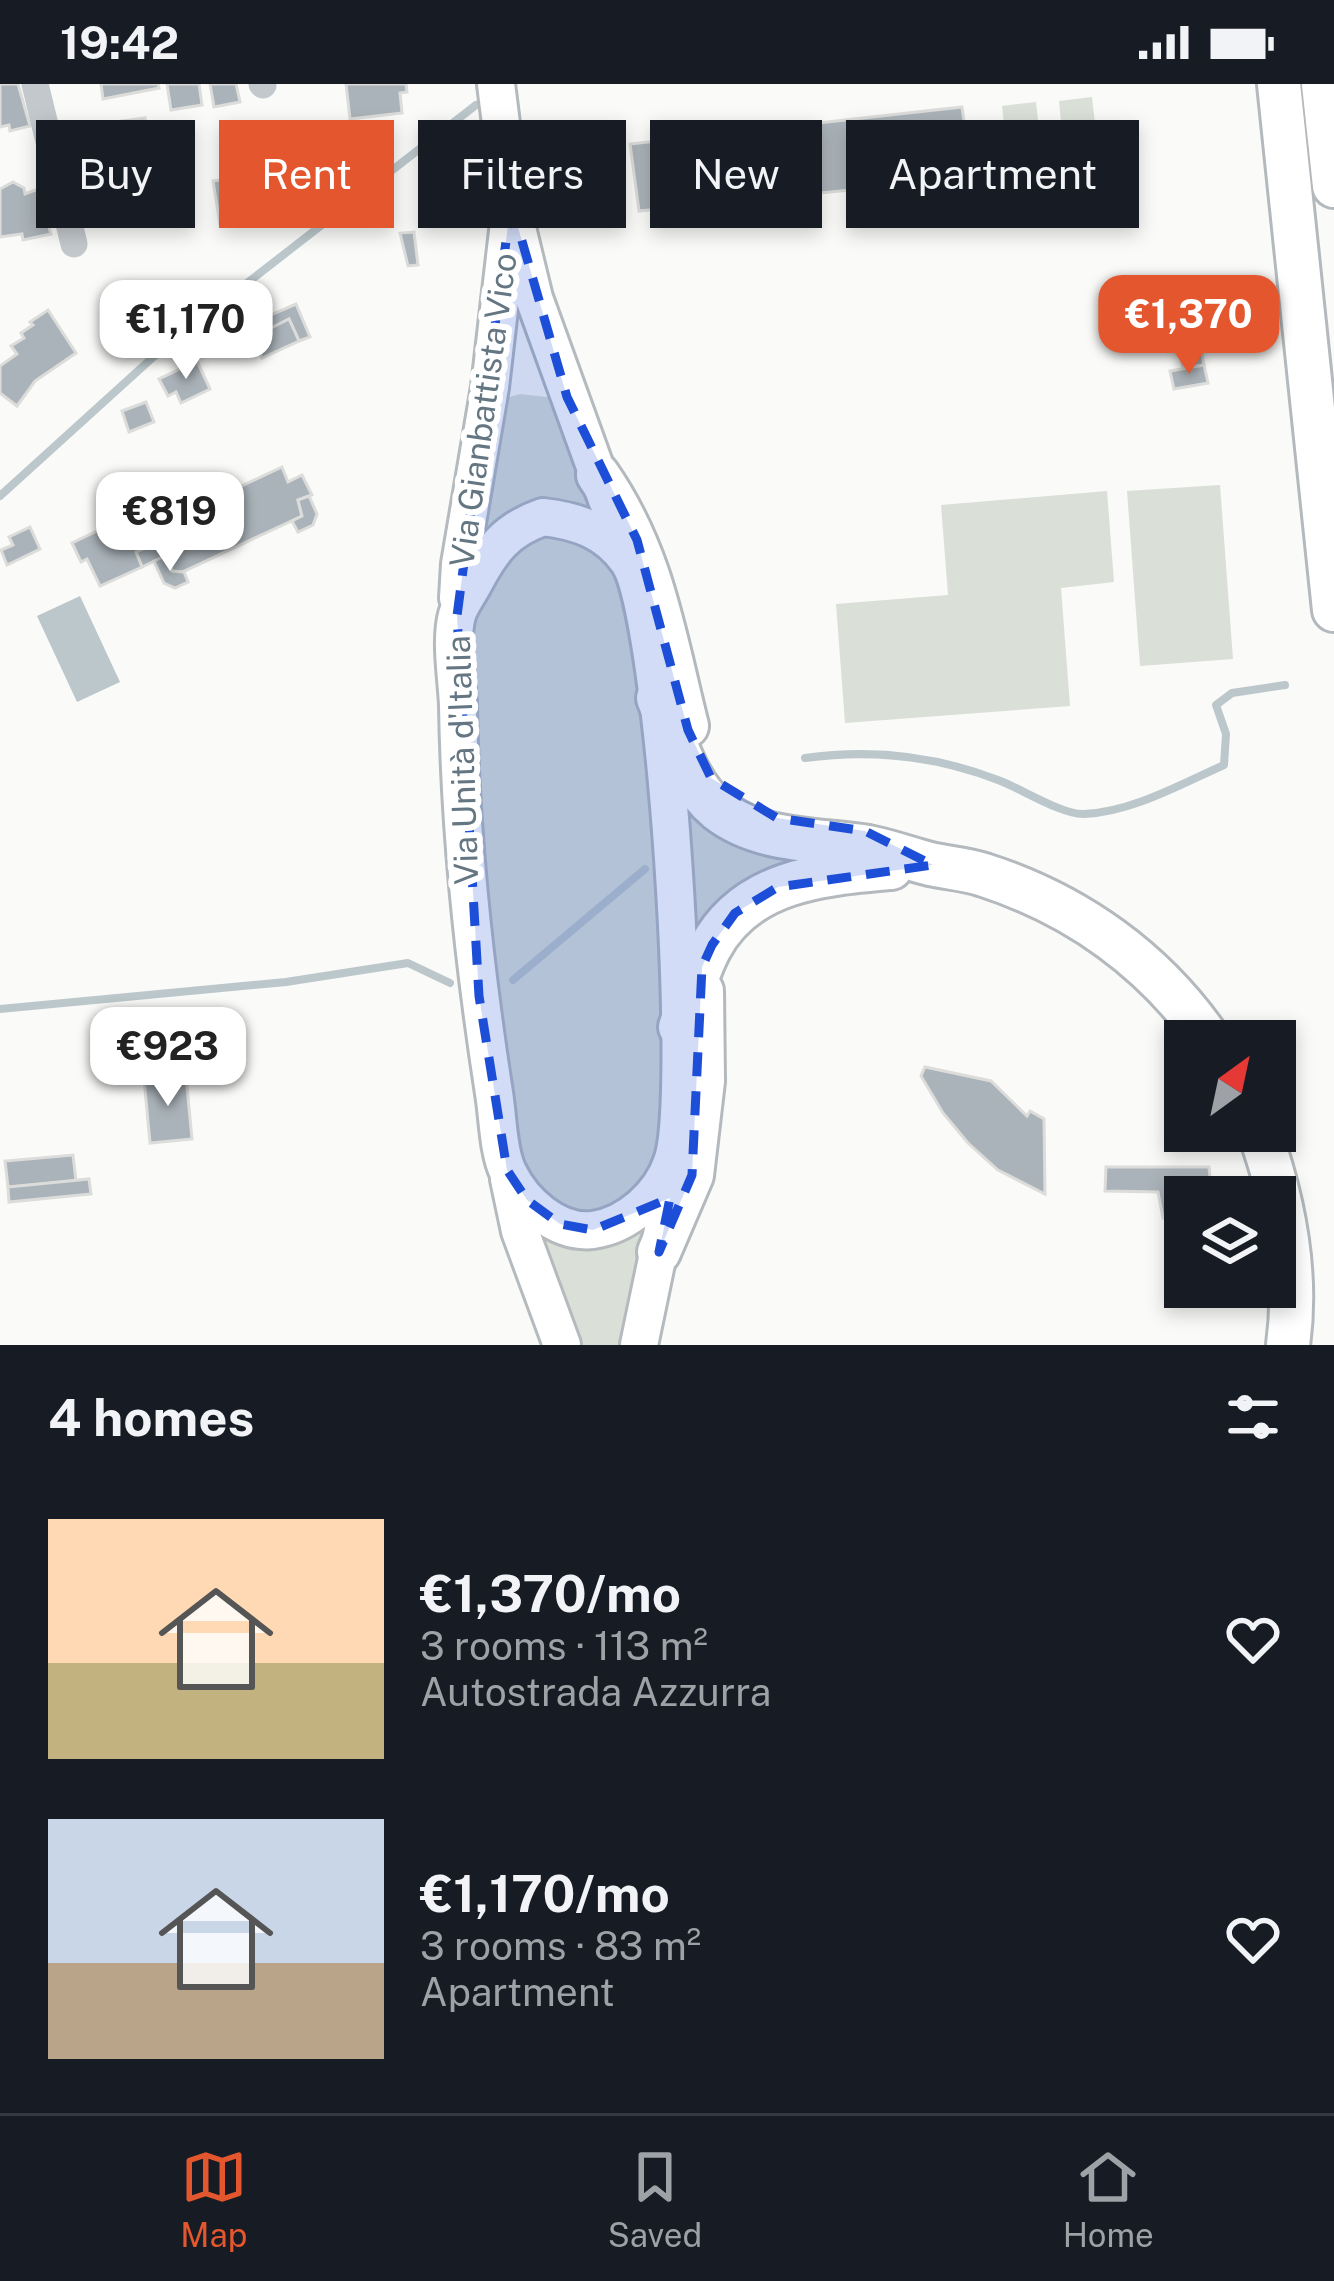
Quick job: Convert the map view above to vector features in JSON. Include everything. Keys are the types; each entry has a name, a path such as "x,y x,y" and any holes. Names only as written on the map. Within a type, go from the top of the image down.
{"highway":[{"path":"1279,84 1334,610"},
{"path":"1323,84 1334,186"},
{"path":"598,475 637,540 654,586 688,730 711,778 728,794 765,814 865,831 897,842 933,865"},
{"path":"658,698 692,782 719,811 770,835 874,848 979,873 1020,888 1092,925 1157,976 1193,1020"},
{"path":"680,1027 712,945 734,913 778,887 837,873 933,865"},
{"path":"658,1252 692,1175 700,1123 702,967"},
{"path":"1267,1152 1288,1246 1292,1290 1288,1345"}],"main road":[{"name":"Via Gianbattista Vico","path":"496,84 501,120"},
{"name":"Via Gianbattista Vico","path":"457,616 460,564 490,387 508,228"},
{"name":"Via Gianbattista Vico","path":"518,228 541,318 631,566"},
{"name":"Via Unità d'Italia","path":"562,1345 520,1231 507,1170 465,882 457,616 501,538 543,517 590,528 610,540 631,566"},
{"path":"631,566 658,698 682,1088 639,1345"},
{"path":"507,1170 544,1215 578,1230 593,1230 633,1215 672,1164"}],"lane":[{"path":"35,84 74,244"}],"highlighted area":[{"path":"511,203 567,397 637,540 688,730 711,778 777,818 865,831 933,865 778,887 735,913 712,945 702,967 692,1175 659,1252 670,1198 593,1230 560,1224 527,1200 507,1170 479,996 457,616"}],"shaded area":[{"path":"1092,97 1095,120 1061,120 1059,101"},
{"path":"1036,102 1038,120 1004,120 1002,106"},
{"path":"520,394 556,398 620,542 576,515 478,557 506,398"},
{"path":"1220,485 1233,659 1140,666 1127,491"},
{"path":"1107,491 1114,582 1061,588 1070,706 845,723 836,604 948,595 941,505"},
{"path":"541,530 581,535 619,570 648,720 671,1067 657,1148 638,1187 598,1216 576,1218 539,1196 517,1154 490,999 475,779 475,625 504,553"},
{"path":"80,596 120,682 77,702 37,616"},
{"path":"684,799 819,853 692,944"},
{"path":"654,1217 624,1345 578,1345 532,1227"}],"building":[{"path":"0,84 18,84 30,126 10,131 9,125 0,127"},
{"path":"101,84 158,84 159,88 103,99"},
{"path":"167,84 199,84 202,105 171,110"},
{"path":"210,84 236,84 240,102 214,107"},
{"path":"346,84 406,84 407,92 400,93 402,113 350,119"},
{"path":"962,107 964,120 846,120 846,190 822,193 822,123"},
{"path":"650,142 650,210 639,211 630,144"},
{"path":"219,180 219,218 213,181"},
{"path":"13,182 25,194 36,190 36,228 49,228 51,234 23,240 22,234 0,237 0,189"},
{"path":"414,232 418,265 408,266 400,233"},
{"path":"139,295 145,336 115,340 110,298"},
{"path":"296,304 310,337 299,341 289,319 266,331 261,319"},
{"path":"48,310 76,353 35,381 17,406 0,393 0,366 17,354 11,346 24,338 21,333 33,325 30,322"},
{"path":"289,319 299,341 262,358 253,337"},
{"path":"1199,337 1204,365 1183,368 1178,341"},
{"path":"197,361 210,389 181,403 176,392 168,396 159,379"},
{"path":"1204,365 1208,383 1174,389 1170,371"},
{"path":"146,402 154,422 129,432 122,411"},
{"path":"282,467 288,482 302,475 312,495 298,500 302,516 178,574 165,556 142,567 136,552 156,543 150,529"},
{"path":"309,496 317,514 313,525 298,532 292,521 302,516 298,500"},
{"path":"141,510 156,543 136,552 142,567 100,586 87,559 81,562 72,543"},
{"path":"30,527 40,549 7,565 1,550 13,545 9,537"},
{"path":"165,556 172,571 184,572 188,582 175,588 164,583 154,561"},
{"path":"925,1067 991,1081 1027,1116 1030,1111 1044,1119 1045,1194 998,1170 968,1143 921,1076"},
{"path":"186,1076 192,1139 150,1143 144,1079"},
{"path":"73,1155 76,1181 8,1187 5,1161"},
{"path":"1106,1167 1209,1167 1210,1176 1164,1176 1164,1218 1158,1192 1105,1191"},
{"path":"89,1179 91,1194 9,1202 8,1187"}],"waterway":[{"path":"0,496 161,350 476,105"},
{"path":"805,758 854,754 927,760 998,780 1064,810 1102,812 1156,796 1224,765 1226,734 1216,705 1232,693 1285,685"},
{"path":"513,980 645,869"},
{"path":"0,1009 286,982 408,963 450,983"}]}
